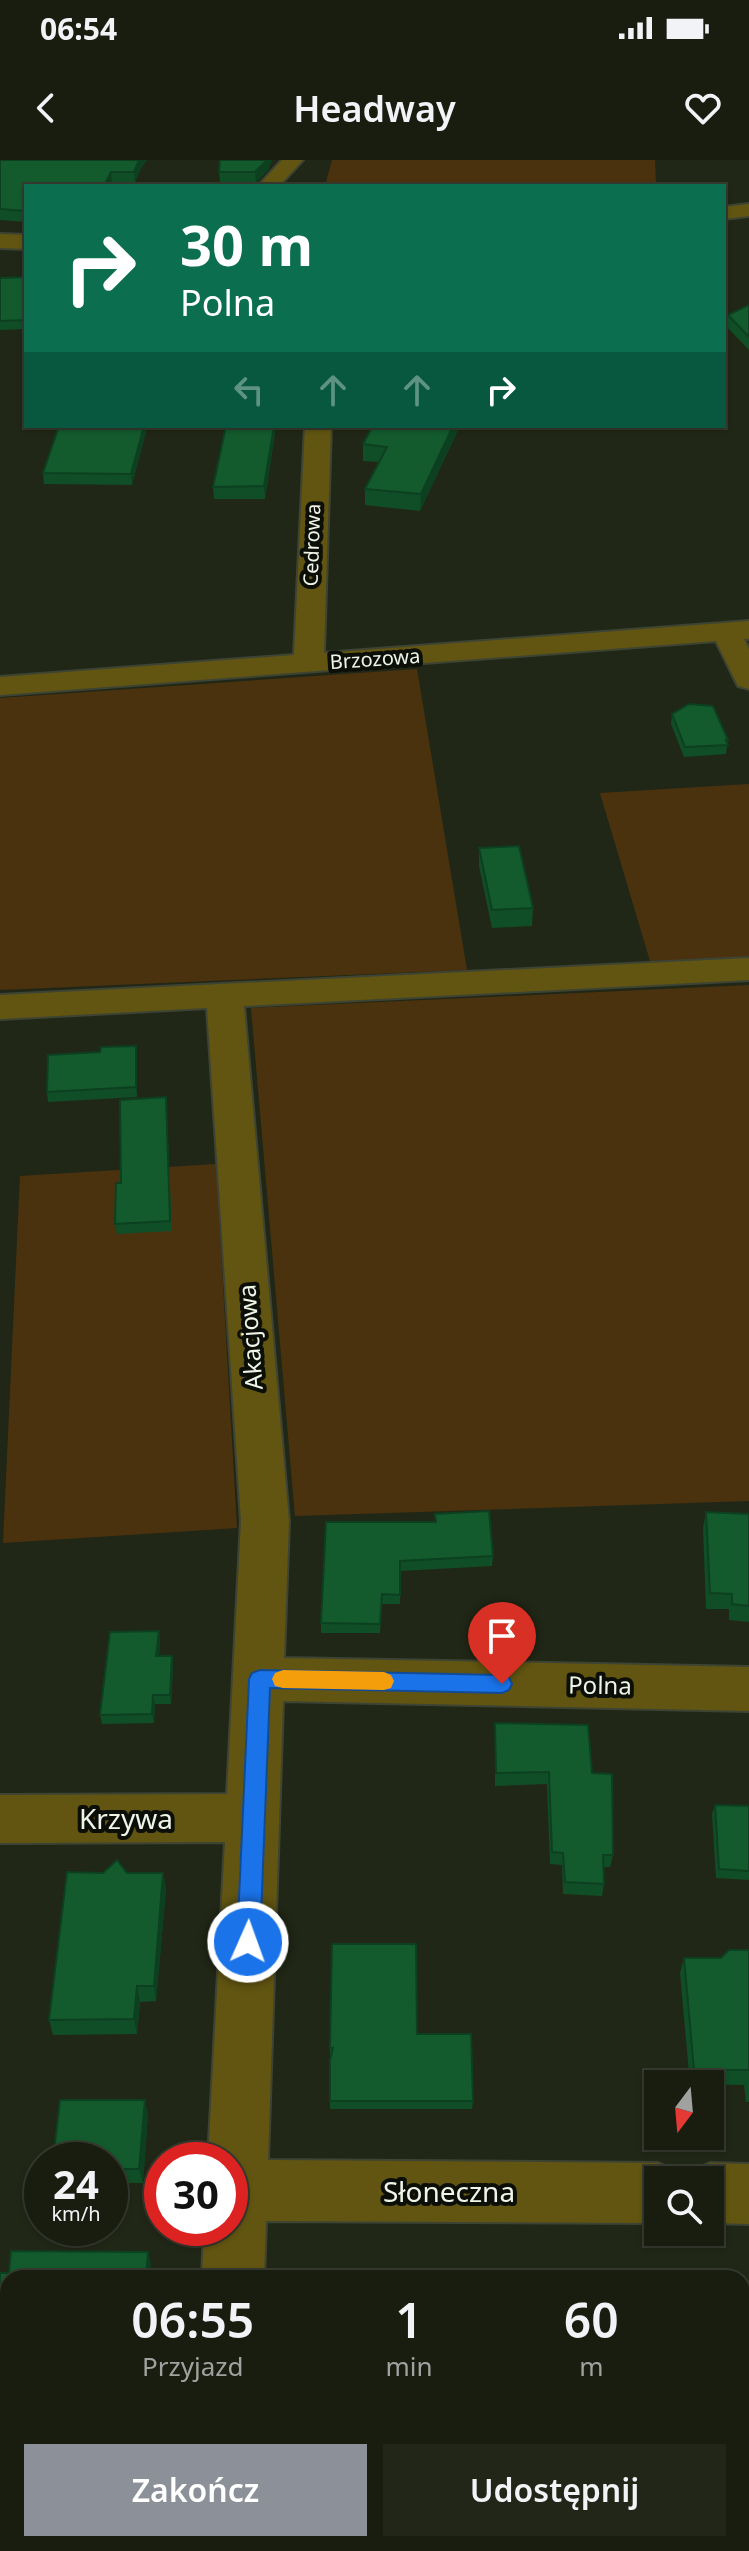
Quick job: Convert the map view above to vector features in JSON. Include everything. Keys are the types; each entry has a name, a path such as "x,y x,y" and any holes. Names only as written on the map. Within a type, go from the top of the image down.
{"street":[{"path":"270,184 293,160"},
{"path":"726,213 749,210"},
{"path":"0,241 24,242"},
{"name":"Cedrowa","path":"309,664 318,428"},
{"path":"738,631 749,680"},
{"name":"Brzozowa","path":"0,686 738,631"},
{"path":"0,1007 749,969"},
{"name":"Akacjowa","path":"225,996 265,1521 260,1679"},
{"path":"241,2142 260,1679"},
{"name":"Polna","path":"260,1679 749,1689"},
{"name":"Krzywa","path":"0,1819 253,1818"},
{"name":"Słoneczna","path":"248,2190 644,2193"},
{"path":"724,2193 749,2194"},
{"path":"234,2270 235,2246"}],"shaded area":[{"path":"332,160 655,160 656,184 326,184"},
{"path":"417,669 467,970 0,990 0,698"},
{"path":"749,784 749,958 650,961 600,793"},
{"path":"749,985 749,1501 295,1516 251,1008"},
{"path":"216,1164 237,1528 3,1543 20,1176"}],"building":[{"path":"0,160 139,160 134,172 111,172 105,184 24,184 24,211 0,209"},
{"path":"220,160 267,160 255,172 219,172"},
{"path":"24,277 24,320 0,321 0,278"},
{"path":"749,305 749,337 728,315"},
{"path":"58,428 143,428 131,474 43,473"},
{"path":"226,428 274,428 264,486 213,487"},
{"path":"372,428 452,428 421,494 365,489 387,447 363,444"},
{"path":"689,704 713,706 728,745 685,747 672,714"},
{"path":"519,846 533,908 492,910 479,848"},
{"path":"136,1046 136,1087 47,1092 48,1055 100,1052 101,1047"},
{"path":"166,1097 170,1221 115,1224 116,1183 121,1183 120,1100"},
{"path":"489,1511 493,1556 400,1561 400,1595 382,1594 380,1624 321,1623 326,1522 436,1522 435,1514"},
{"path":"706,1512 749,1514 749,1606 732,1604 732,1594 710,1593"},
{"path":"159,1631 156,1656 172,1656 170,1695 153,1695 152,1714 100,1715 110,1632"},
{"path":"495,1723 588,1725 592,1773 612,1774 613,1855 603,1855 604,1884 565,1882 563,1853 552,1852 549,1772 496,1773"},
{"path":"715,1805 749,1806 749,1871 719,1869"},
{"path":"117,1860 127,1873 163,1873 154,1986 137,1986 134,2019 49,2020 67,1872 103,1873"},
{"path":"332,1944 416,1944 417,2034 471,2034 473,2101 330,2101"},
{"path":"729,1950 749,1950 749,2070 694,2070 684,1958 721,1958"},
{"path":"60,2100 145,2100 139,2169 128,2169 128,2142 55,2142"},
{"path":"11,2251 148,2252 147,2270 9,2270"}],"slow traffic":[{"path":"283,1679 384,1681"}],"route":[{"path":"248,1942 260,1679 502,1684"}]}
